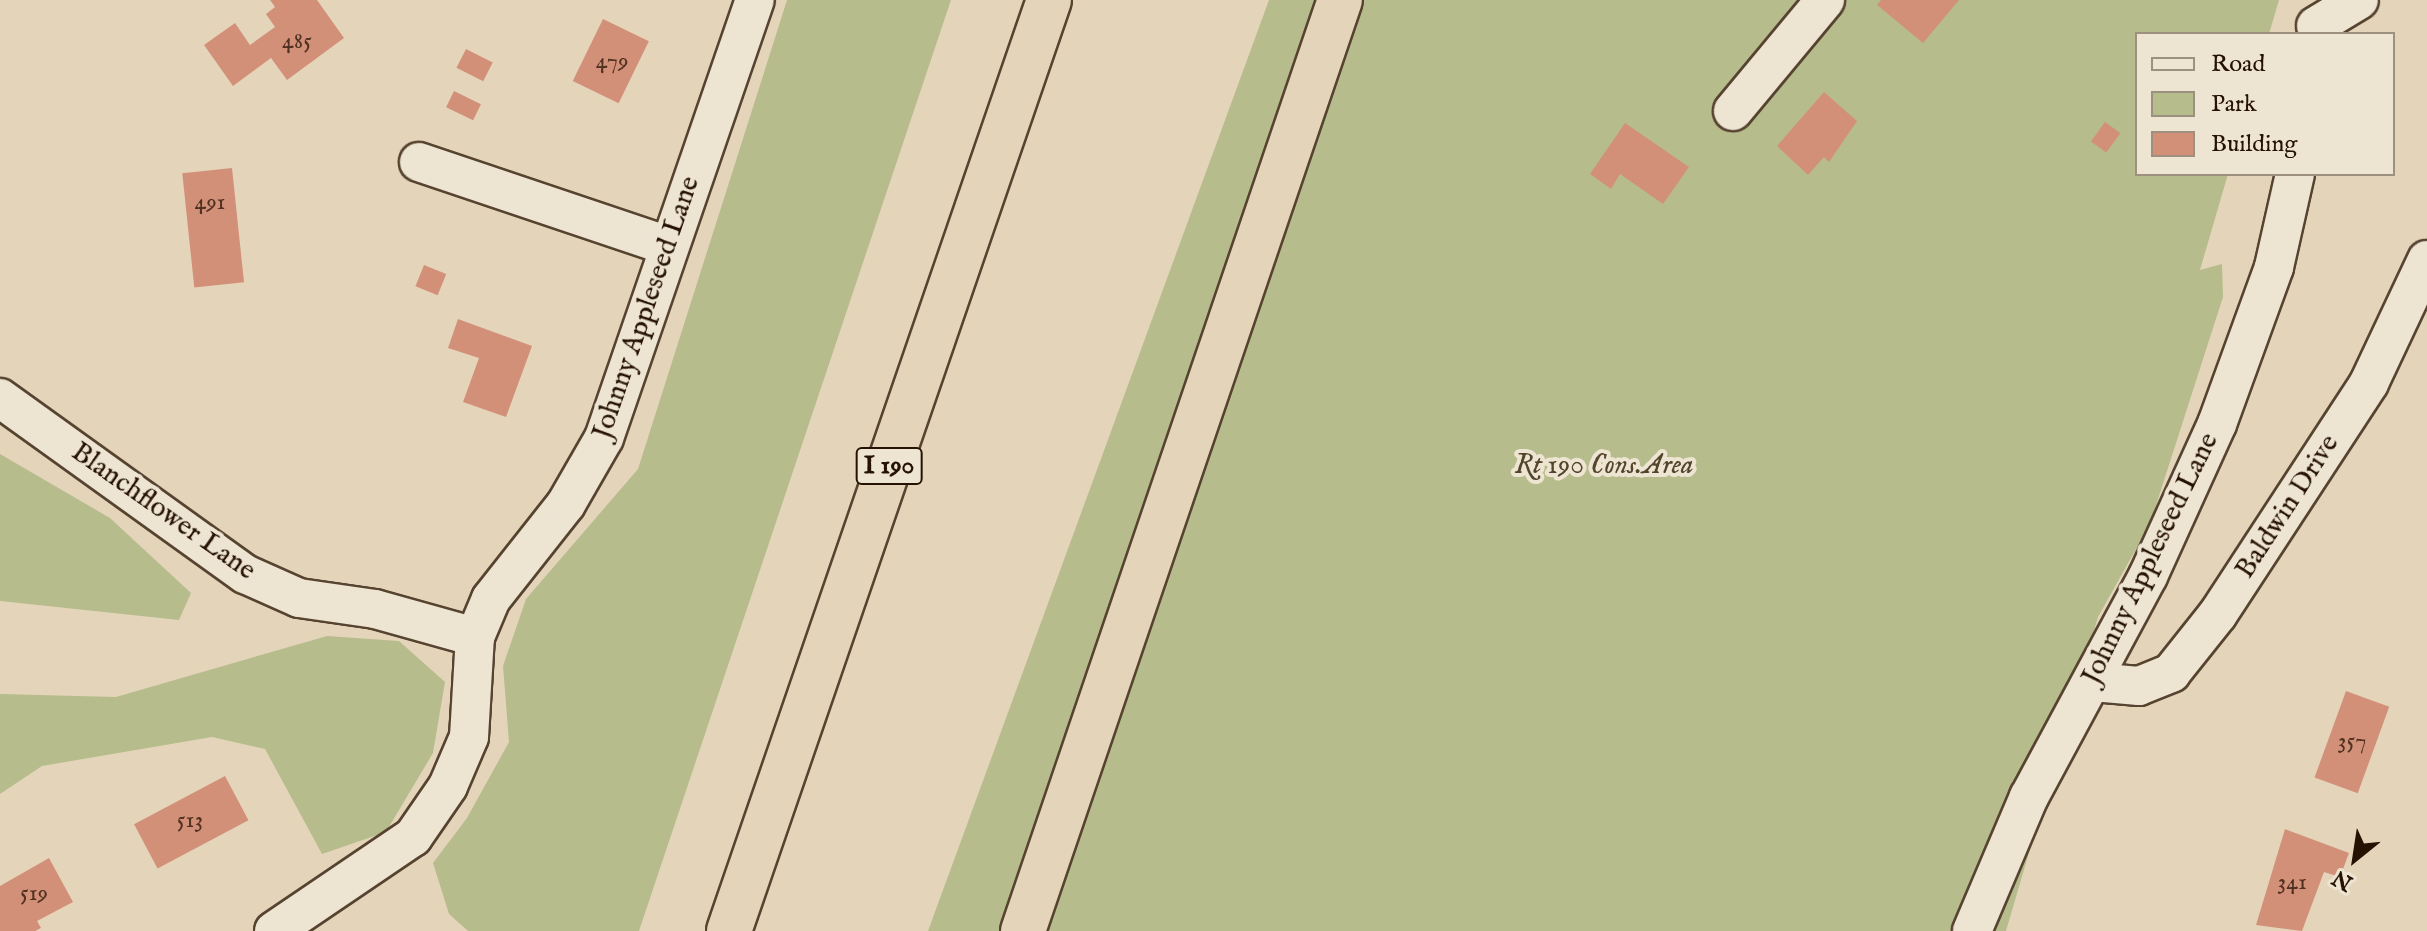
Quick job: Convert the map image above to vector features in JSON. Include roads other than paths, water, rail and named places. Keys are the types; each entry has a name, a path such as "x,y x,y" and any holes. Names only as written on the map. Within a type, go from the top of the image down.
{"highway":[{"name":"I 190","path":"729,931 1049,0"},
{"path":"1023,931 1340,0"}],"street":[{"name":"Johnny Appleseed Lane","path":"274,931 426,821 469,737 475,637 491,599 566,504 604,438 755,0"},
{"path":"1733,111 1825,0"},
{"path":"2316,20 2359,0"},
{"path":"419,162 668,246"},
{"name":"Johnny Appleseed Lane","path":"1972,931 2029,797 2093,682 2217,424 2274,267 2295,176"},
{"name":"Baldwin Drive","path":"2093,682 2139,686 2171,673 2218,614 2369,383 2427,260"},
{"name":"Blanchflower Lane","path":"0,398 245,574 299,598 375,609 475,637"}],"park label":[{"name":"Rt 190 Cons.Area","path":"1604,466"}]}
